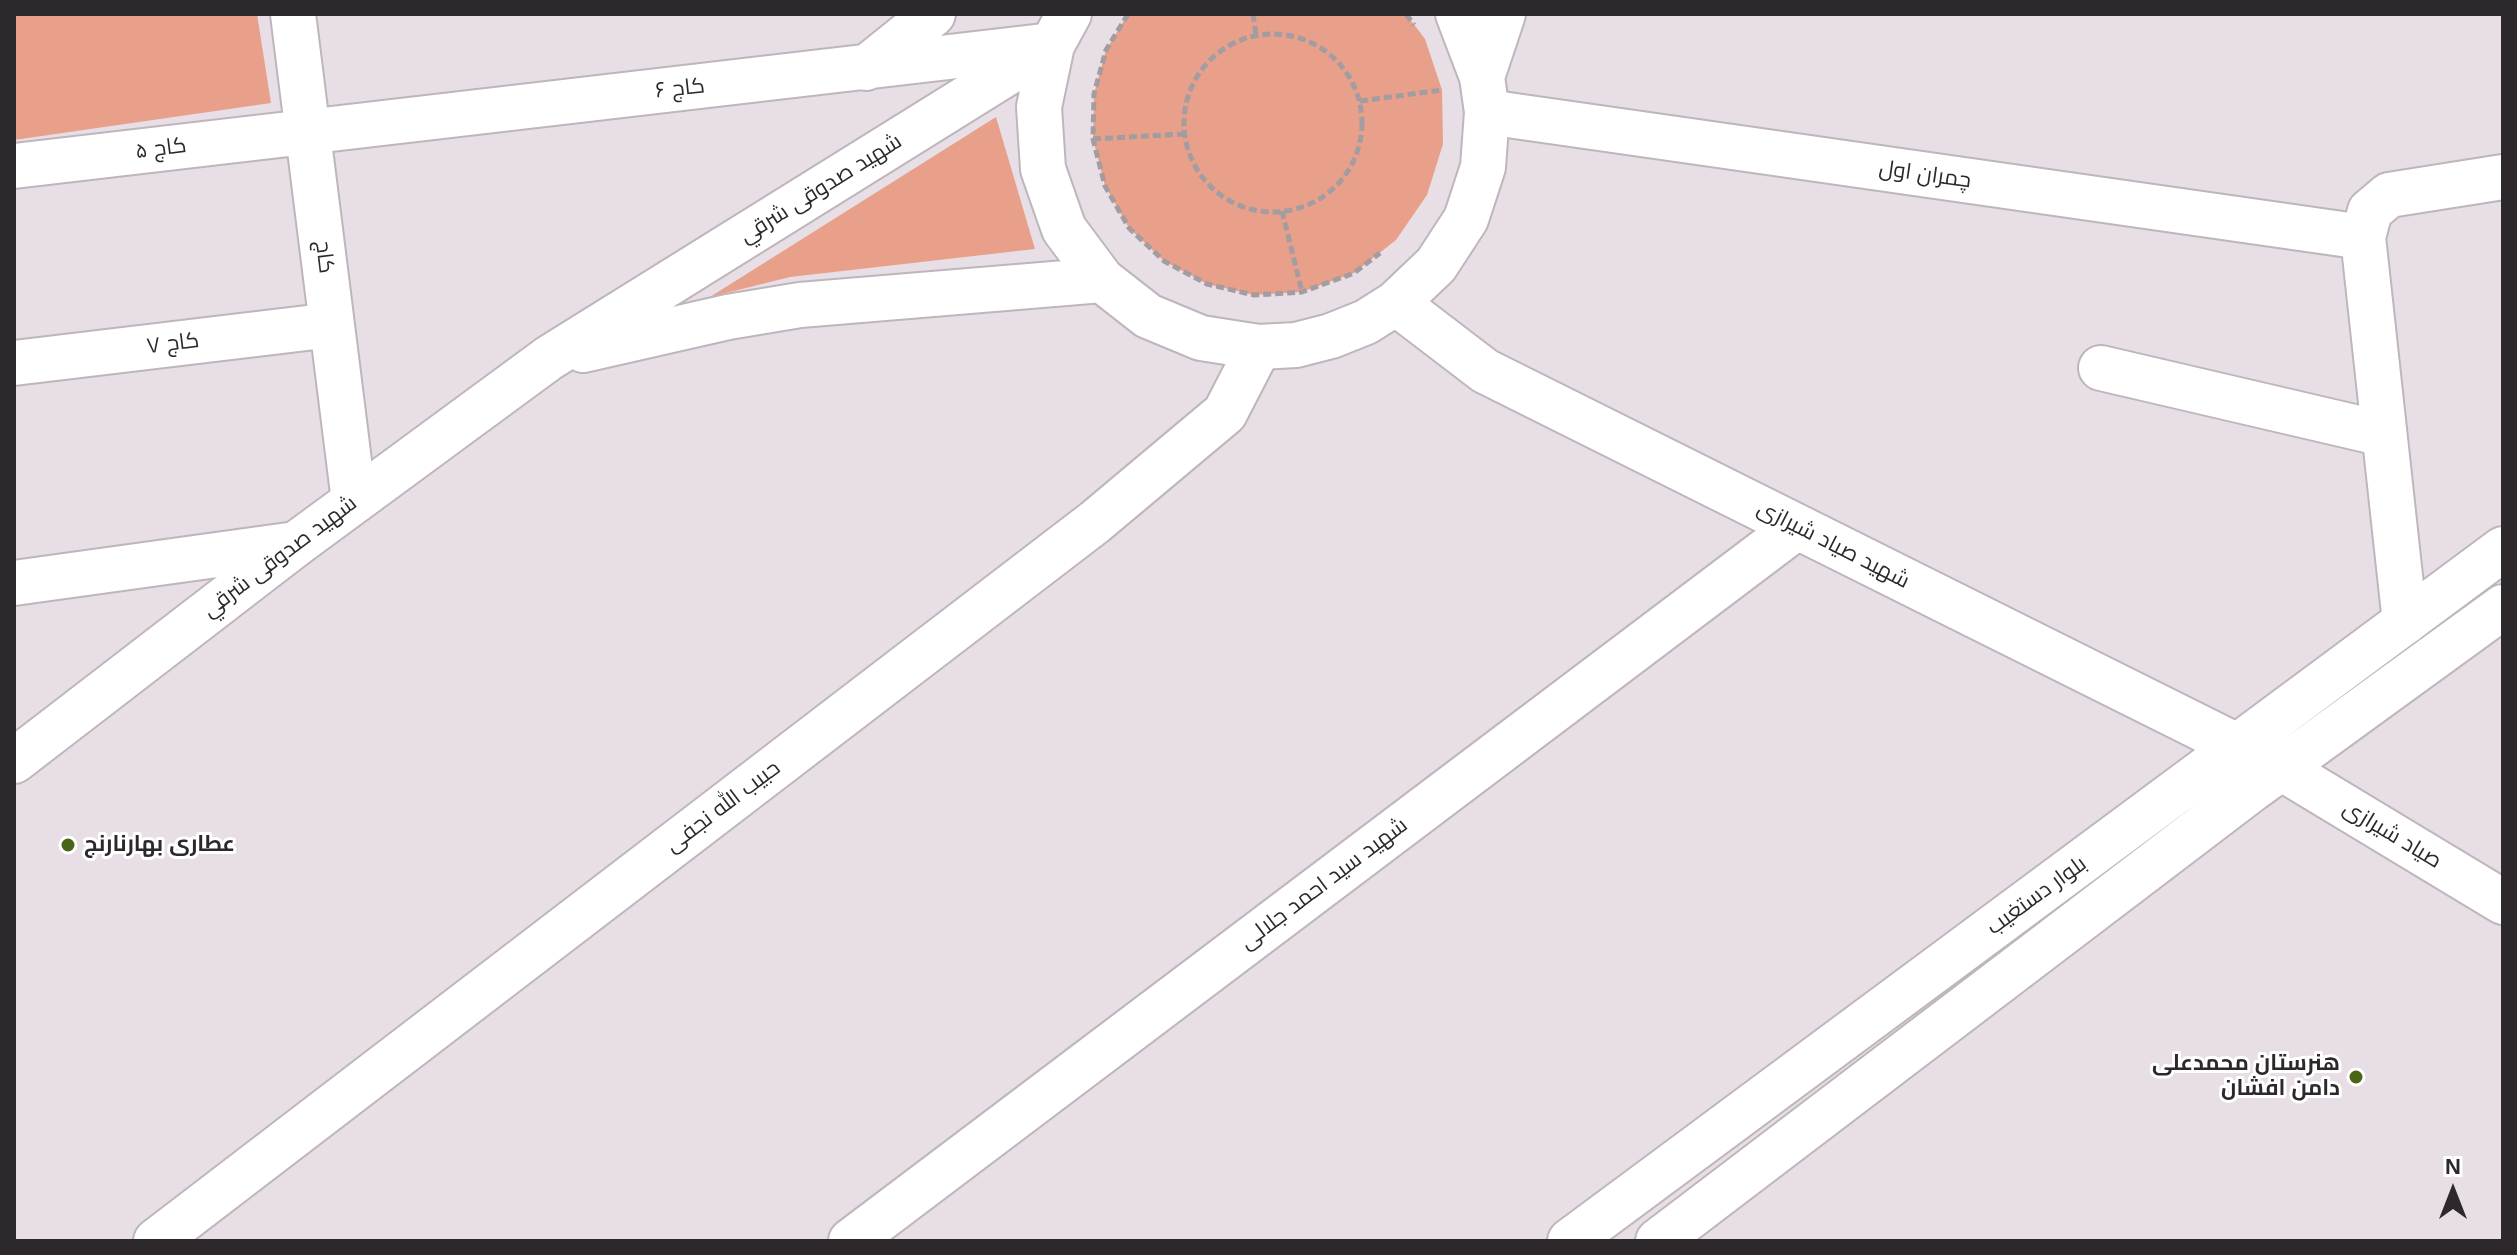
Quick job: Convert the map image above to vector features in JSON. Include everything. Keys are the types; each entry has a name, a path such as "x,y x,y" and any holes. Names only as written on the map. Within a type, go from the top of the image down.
{"street":[{"name":"کاج","path":"293,14 354,501"},
{"path":"866,68 933,14"},
{"path":"1061,30 1039,107 1043,169 1064,229 1102,280 1148,316 1201,338 1259,347 1296,345 1366,322 1396,303 1436,265 1466,219 1483,167 1458,14"},
{"path":"1470,93 1503,14"},
{"name":"کاج ۶","path":"308,131 866,68 1061,30"},
{"name":"شهید صدوقی شرقي","path":"14,761 296,544 549,358 1061,30"},
{"name":"چمران اول","path":"1470,93 2363,237"},
{"name":"کاج ۵","path":"14,166 308,131"},
{"path":"2405,622 2363,237 2370,211 2389,195 2503,177"},
{"name":"شهید صدوقی شرقي","path":"549,358 728,317 800,305 1102,280"},
{"name":"شهید صیاد شیرازی","path":"1396,303 1485,371 2281,768"},
{"name":"کاج ۷","path":"14,363 332,325"},
{"name":"حبیب الله نجفی","path":"156,1241 1095,522 1225,413 1259,347"},
{"path":"2101,368 2384,434"},
{"name":"شهید سید احمد جلالی","path":"851,1241 1797,527"},
{"path":"14,583 296,544"},
{"name":"بلوار دستغیب","path":"1570,1241 2503,549"},
{"name":"بلوار دستغیب","path":"1658,1241 2281,768 2503,607"},
{"name":"صیاد شیرازی","path":"2281,768 2496,888"}],"path":[{"path":"1128,14 1106,50 1094,94 1093,139 1105,186 1129,228 1164,261 1207,284 1254,295 1302,292 1354,273 1386,248"},
{"path":"1253,14 1256,35"},
{"path":"1406,14 1416,27"},
{"path":"1283,34 1309,41 1332,55 1349,76 1360,101 1362,131 1354,161 1337,185 1311,203 1282,211 1255,210 1229,200 1207,183 1192,161 1184,134 1185,107 1194,82 1209,60 1231,44 1256,35 1283,34"},
{"path":"1438,77 1470,93"},
{"path":"1360,101 1470,93"},
{"path":"1442,103 1470,93"},
{"path":"1093,139 1184,134"},
{"path":"1282,211 1302,292"}],"shaded area":[{"path":"14,14 257,14 271,103 14,140"},
{"path":"1128,14 1406,14 1425,39 1442,90 1443,144 1427,195 1396,240 1354,273 1302,292 1254,295 1207,284 1164,261 1129,228 1105,186 1093,139 1094,94 1106,50"},
{"path":"996,117 1035,249 790,277 710,297"}],"place":[{"name":"عطاری بهارنارنج","path":"68,845"},
{"name":"هنرستان محمدعلی دامن افشان","path":"2356,1077"}]}
